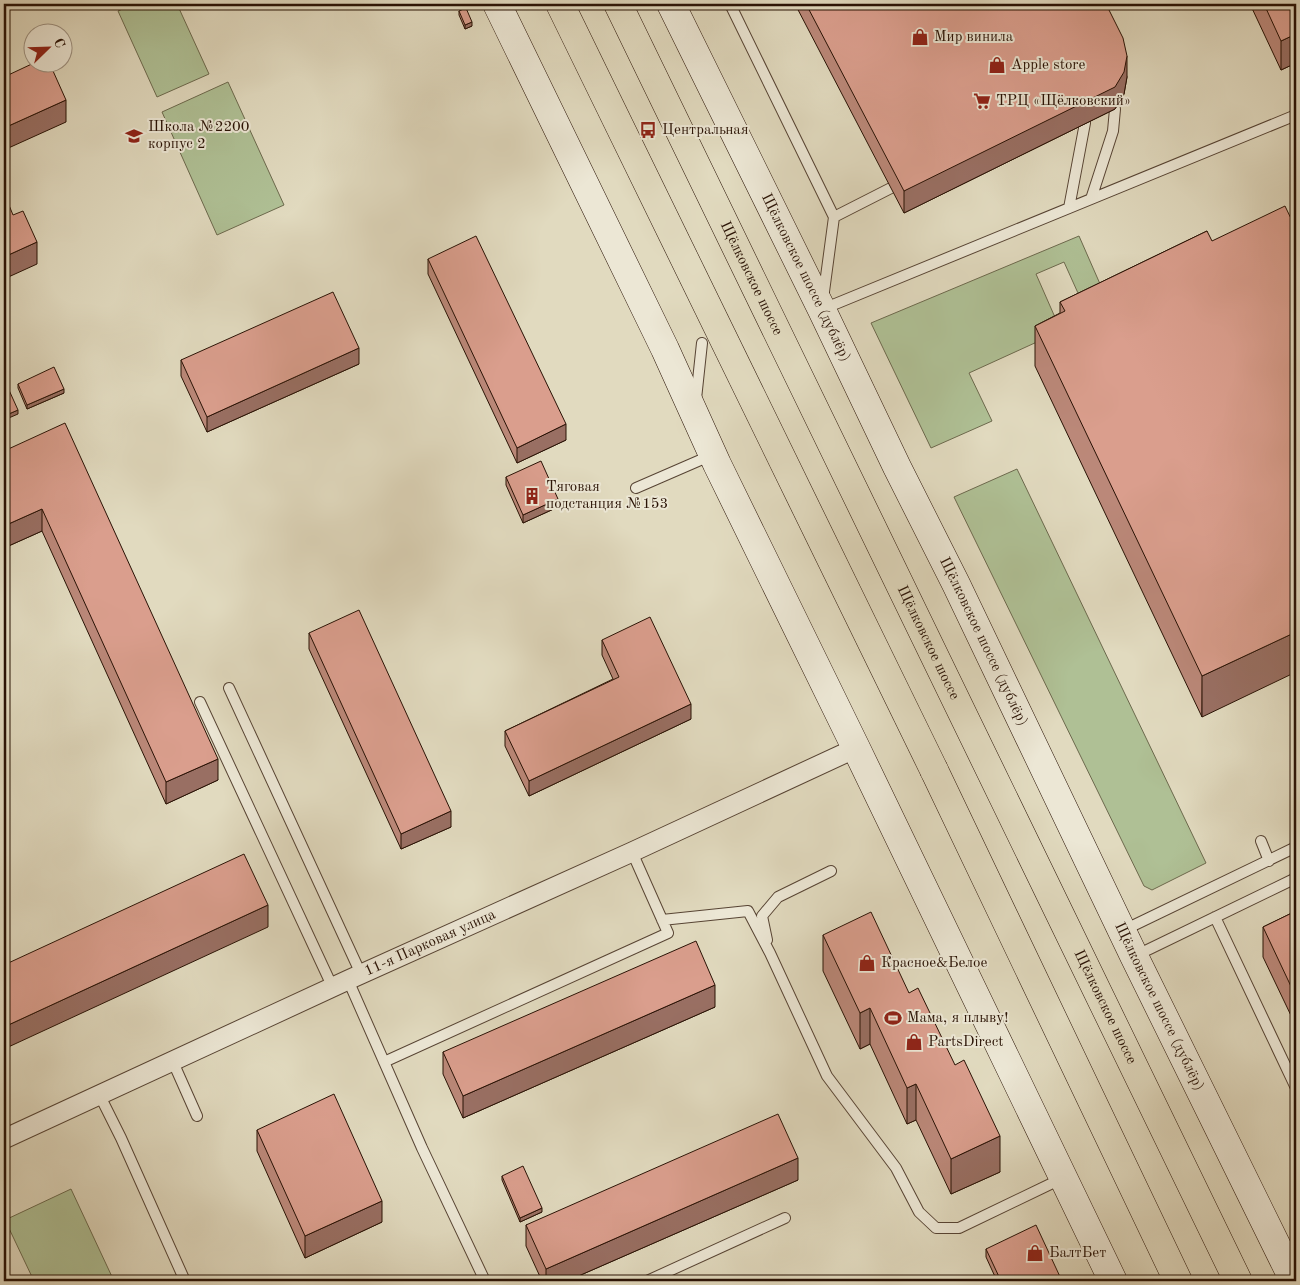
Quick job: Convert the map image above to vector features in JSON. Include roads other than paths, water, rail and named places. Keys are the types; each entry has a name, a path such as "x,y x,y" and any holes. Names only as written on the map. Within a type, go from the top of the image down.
{"main road":[{"path":"496,4 665,349 713,454 1113,1281"},
{"path":"560,4 934,770 1178,1281"},
{"name":"Щёлковское шоссе","path":"618,4 1238,1281"},
{"name":"Щёлковское шоссе (дублёр)","path":"671,4 956,584 1134,956 1292,1279"}],"street":[{"name":"11-я Парковая улица","path":"4,1140 856,748"}],"lane":[{"path":"730,4 834,217 822,310 1296,116"},
{"path":"1092,199 1113,131 1115,108"},
{"path":"1069,208 1085,123"},
{"path":"834,217 891,188"},
{"path":"694,414 702,342"},
{"path":"636,488 713,454"},
{"path":"229,688 347,981 485,1281"},
{"path":"200,702 347,981"},
{"path":"1261,841 1269,861"},
{"path":"1122,931 1296,847"},
{"path":"384,1062 668,932 632,852"},
{"path":"770,953 762,916 778,897 831,872"},
{"path":"1134,956 1296,878"},
{"path":"662,920 748,911 770,953 827,1076 896,1168 919,1212 936,1228 959,1228 1063,1178"},
{"path":"1215,918 1296,1088"},
{"path":"173,1062 197,1116"},
{"path":"100,1096 121,1138 184,1281"},
{"path":"647,1281 785,1218"}],"place":[{"name":"Мир винила","path":"920,37"},
{"name":"Apple store","path":"997,65"},
{"name":"ТРЦ «Щёлковский»","path":"982,101"},
{"name":"Центральная","path":"648,130"},
{"name":"Школа №2200 корпус 2","path":"134,136"},
{"name":"Тяговая подстанция №153","path":"532,496"},
{"name":"Красное&Белое","path":"867,963"},
{"name":"Мама, я плыву!","path":"893,1018"},
{"name":"PartsDirect","path":"914,1042"},
{"name":"БалтБет","path":"1035,1253"}]}
